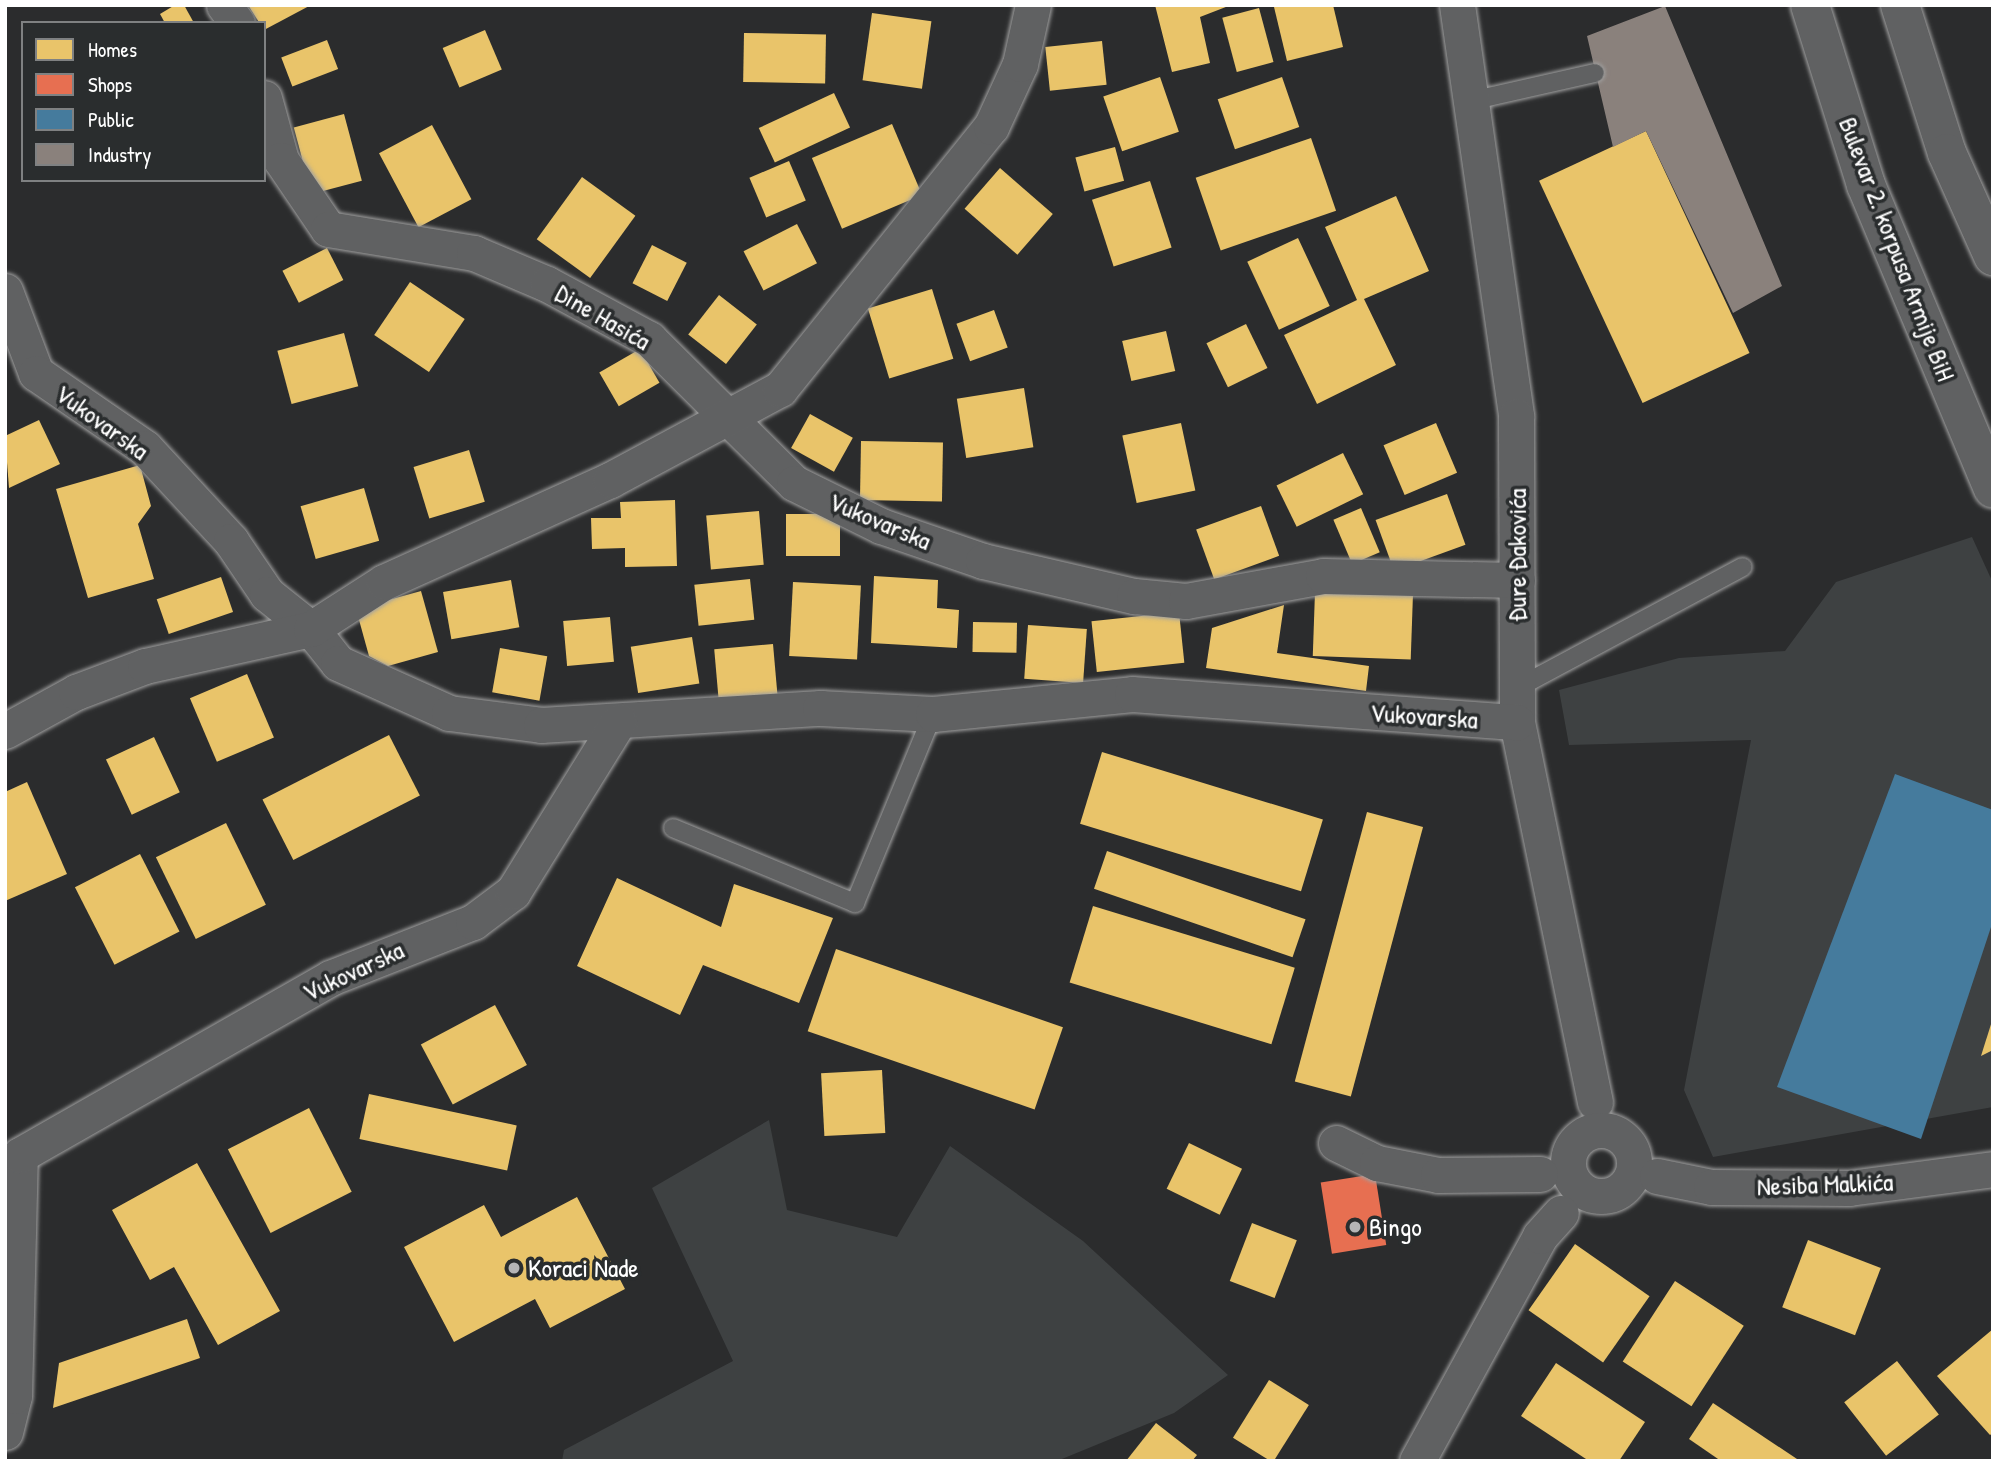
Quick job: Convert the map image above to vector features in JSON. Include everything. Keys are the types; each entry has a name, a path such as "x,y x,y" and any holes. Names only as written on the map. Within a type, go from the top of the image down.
{"main road":[{"name":"Bulevar 2. korpusa Armije BiH","path":"1810,5 1866,185 1993,489"},
{"path":"1900,5 1947,153 1993,256"}],"street":[{"path":"224,5 236,21"},
{"path":"5,731 76,692 145,666 311,629 447,549 727,422 780,389 956,177 991,127 1020,64 1033,5"},
{"name":"Đure Đakovića","path":"1457,5 1466,102 1516,416 1517,705 1595,1102 1593,1172"},
{"name":"Dine Hasića","path":"266,105 281,160 328,229 474,253 547,284 649,339 727,422"},
{"name":"Vukovarska","path":"5,291 36,373 145,448 231,541 267,594 311,629 338,663 449,713 541,725 820,708 933,714 1132,694 1517,705"},
{"name":"Vukovarska","path":"727,422 794,483 881,526 983,561 1134,596 1186,601 1323,576 1517,580"},
{"name":"Vukovarska","path":"5,1432 14,1396 12,1156 330,978 473,922 513,892 619,721"},
{"name":"Nesiba Malkića","path":"1336,1143 1377,1163 1438,1175 1593,1172 1711,1187 1849,1188 1993,1169"},
{"path":"1415,1456 1540,1236 1593,1172"}],"lane":[{"path":"1466,102 1595,72"},
{"path":"1517,705 1743,567"},
{"path":"673,828 855,903 933,714"}],"shaded area":[{"path":"1972,537 1993,583 1993,1107 1713,1157 1684,1090 1751,740 1569,745 1559,690 1679,658 1785,651 1836,582"},
{"path":"769,1120 787,1210 897,1237 950,1146 1083,1241 1228,1375 1174,1413 1057,1461 562,1461 564,1450 733,1361 652,1188"}],"building: Homes":[{"path":"175,5 184,5 193,21 164,21 160,14"},
{"path":"248,5 311,5 266,29 266,21 258,21"},
{"path":"1155,5 1231,5 1200,17 1210,63 1172,72"},
{"path":"1333,5 1343,47 1287,61 1274,7"},
{"path":"1259,8 1273,62 1237,72 1222,18"},
{"path":"872,13 931,21 922,89 863,80"},
{"path":"485,30 502,70 459,88 443,48"},
{"path":"744,33 826,34 825,83 743,82"},
{"path":"327,40 338,69 292,87 281,58"},
{"path":"1102,41 1107,85 1050,91 1045,47"},
{"path":"1160,77 1179,132 1122,151 1103,97"},
{"path":"1282,77 1299,127 1235,149 1218,99"},
{"path":"834,93 850,127 775,163 759,128"},
{"path":"344,114 362,181 312,194 294,127"},
{"path":"892,124 922,195 842,229 812,158"},
{"path":"432,125 471,199 418,227 379,153"},
{"path":"1646,131 1750,353 1643,403 1539,181"},
{"path":"1311,138 1336,211 1221,251 1196,178"},
{"path":"1115,147 1124,181 1084,191 1075,158"},
{"path":"789,161 806,201 766,217 749,178"},
{"path":"1000,168 1053,214 1017,255 965,209"},
{"path":"582,177 635,216 590,278 537,239"},
{"path":"1150,181 1172,248 1114,266 1092,200"},
{"path":"1396,196 1429,271 1364,299 1396,365 1317,404 1284,335 1357,300 1325,227"},
{"path":"797,224 817,263 764,290 744,251"},
{"path":"1298,238 1330,306 1279,330 1247,262"},
{"path":"652,245 687,263 667,301 632,283"},
{"path":"327,248 343,280 299,303 282,271"},
{"path":"410,282 465,319 429,372 374,335"},
{"path":"932,289 953,359 889,378 868,309"},
{"path":"719,295 757,325 726,364 688,334"},
{"path":"994,310 1008,348 970,361 956,324"},
{"path":"1246,324 1267,368 1228,387 1206,343"},
{"path":"1166,331 1175,371 1131,381 1122,341"},
{"path":"344,333 358,386 292,404 277,351"},
{"path":"640,349 660,383 619,406 599,372"},
{"path":"1024,388 1033,447 966,458 957,399"},
{"path":"810,414 853,438 834,472 791,448"},
{"path":"39,420 60,464 9,488 5,436"},
{"path":"1181,423 1195,490 1137,503 1122,435"},
{"path":"1436,423 1457,473 1405,495 1384,445"},
{"path":"861,441 943,442 942,501 860,500"},
{"path":"469,450 485,502 429,519 414,467"},
{"path":"1343,453 1363,494 1297,527 1276,485"},
{"path":"140,465 151,506 138,524 154,579 88,598 56,489"},
{"path":"364,488 379,541 316,559 301,506"},
{"path":"1447,494 1465,545 1394,571 1376,520"},
{"path":"675,500 677,566 625,567 625,548 592,549 591,518 621,518 620,502"},
{"path":"1261,506 1279,556 1214,579 1196,530"},
{"path":"1361,508 1380,552 1352,564 1333,520"},
{"path":"759,511 764,565 711,569 706,516"},
{"path":"786,514 840,514 840,556 786,556"},
{"path":"874,576 938,580 937,608 959,610 957,648 871,643"},
{"path":"221,577 233,612 169,634 157,599"},
{"path":"750,579 754,620 699,626 694,585"},
{"path":"511,580 519,627 451,639 443,592"},
{"path":"793,582 861,586 857,659 789,656"},
{"path":"421,591 438,652 388,666 369,656 356,609"},
{"path":"1315,592 1413,595 1411,659 1313,656"},
{"path":"1284,605 1277,653 1369,666 1366,691 1206,668 1212,628"},
{"path":"1179,612 1184,663 1097,672 1091,621"},
{"path":"610,617 614,662 567,666 563,621"},
{"path":"973,622 1017,623 1016,653 972,652"},
{"path":"1028,625 1087,629 1083,683 1024,679"},
{"path":"692,637 699,683 638,693 631,647"},
{"path":"773,644 778,707 720,712 714,649"},
{"path":"500,648 547,656 539,701 492,692"},
{"path":"247,674 274,738 217,762 190,698"},
{"path":"389,735 420,796 293,860 262,799"},
{"path":"154,737 180,792 132,815 106,759"},
{"path":"1102,752 1323,820 1301,891 1080,824"},
{"path":"27,782 67,874 5,901 5,792"},
{"path":"1367,812 1423,827 1351,1097 1295,1081"},
{"path":"226,823 266,905 196,939 156,857"},
{"path":"1107,851 1306,919 1293,957 1094,889"},
{"path":"140,854 179,932 114,965 75,887"},
{"path":"617,878 721,927 734,884 833,918 799,1003 703,965 680,1015 577,966"},
{"path":"1093,906 1295,968 1271,1044 1070,983"},
{"path":"836,949 1063,1027 1035,1109 808,1031"},
{"path":"495,1005 527,1065 453,1104 421,1044"},
{"path":"1992,1021 1993,1050 1981,1056"},
{"path":"882,1070 885,1133 824,1136 821,1073"},
{"path":"369,1094 517,1125 507,1170 359,1139"},
{"path":"309,1108 352,1192 271,1233 228,1149"},
{"path":"1189,1143 1242,1169 1220,1215 1167,1189"},
{"path":"197,1163 280,1311 218,1345 174,1267 150,1280 112,1210"},
{"name":"Koraci Nade","path":"577,1197 625,1289 550,1328 535,1299 454,1342 404,1247 484,1205 501,1237"},
{"path":"1252,1223 1297,1240 1275,1298 1230,1281"},
{"path":"1808,1240 1881,1268 1855,1335 1782,1307"},
{"path":"1575,1244 1650,1296 1603,1363 1529,1310"},
{"path":"1675,1281 1744,1326 1691,1406 1623,1362"},
{"path":"187,1319 200,1358 53,1408 59,1363"},
{"path":"1993,1329 1993,1433 1990,1435 1937,1376"},
{"path":"1897,1361 1939,1415 1886,1456 1844,1402"},
{"path":"1556,1363 1645,1422 1619,1461 1589,1461 1521,1416"},
{"path":"1269,1380 1309,1405 1274,1461 1233,1438"},
{"path":"1713,1403 1800,1461 1721,1461 1689,1439"},
{"path":"1156,1423 1197,1455 1192,1461 1126,1461"}],"building: Shops":[{"name":"Bingo","path":"1375,1174 1386,1245 1332,1254 1321,1183"}],"building: Public":[{"path":"1895,774 1993,810 1993,921 1921,1139 1777,1087"}],"building: Industry":[{"path":"1665,6 1782,286 1733,313 1646,131 1613,147 1587,36"}],"place":[{"name":"Bingo","path":"1355,1227"},
{"name":"Koraci Nade","path":"514,1268"}]}
